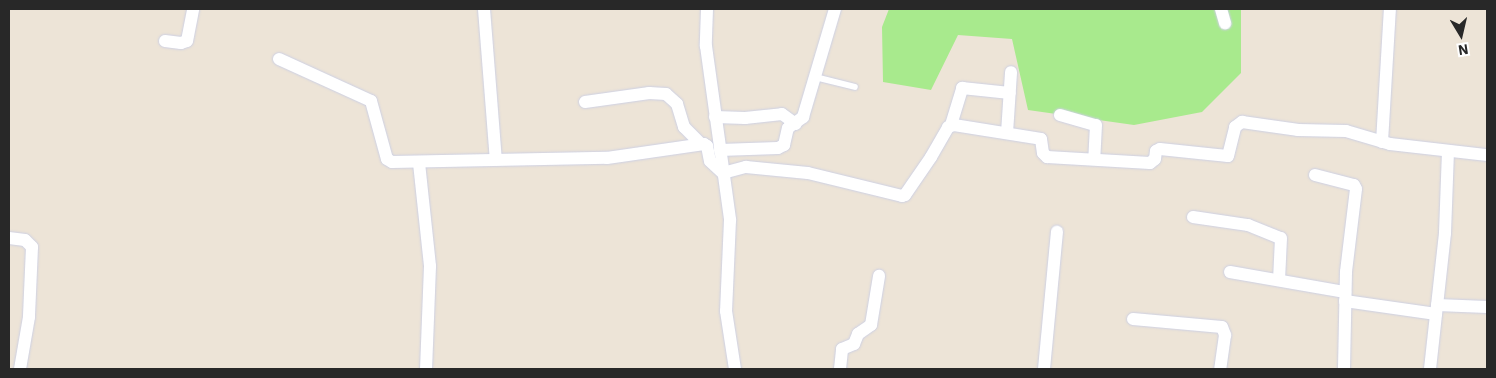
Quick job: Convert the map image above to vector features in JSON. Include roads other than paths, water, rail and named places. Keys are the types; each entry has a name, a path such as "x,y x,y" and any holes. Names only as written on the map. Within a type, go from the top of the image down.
{"street":[{"path":"165,41 181,43 187,40 193,9"},
{"path":"484,9 496,160"},
{"path":"707,9 706,46 730,220 726,311 736,369"},
{"path":"720,150 782,147 787,130 803,118 835,9"},
{"path":"1221,9 1225,23"},
{"path":"1382,142 1390,9"},
{"path":"279,59 366,97 371,101 389,161 419,163 607,158 701,144 708,146 710,161 723,173"},
{"path":"1007,133 1011,72"},
{"path":"723,173 746,167 808,173 902,196 951,125 962,88 1010,93"},
{"path":"584,102 649,93 666,94 677,104 684,127 701,144"},
{"path":"715,117 746,118 782,114 796,124"},
{"path":"1060,115 1096,125 1094,159"},
{"path":"951,125 1041,139 1044,153 1047,157 1150,163 1155,159 1156,151 1160,149 1228,156 1235,127 1242,122 1298,130 1346,131 1382,142 1487,155"},
{"path":"1430,369 1445,233 1448,151"},
{"path":"419,163 430,266 426,369"},
{"path":"1315,174 1356,186 1345,297 1344,369"},
{"path":"1193,217 1248,225 1281,238 1279,280"},
{"path":"1044,369 1057,232"},
{"path":"9,238 25,240 32,247 29,317 20,369"},
{"path":"1230,272 1279,280 1345,297 1437,310 1487,306"},
{"path":"840,369 842,349 854,344 858,334 871,324 879,276"},
{"path":"1133,319 1222,326 1225,332 1220,369"}],"lane":[{"path":"815,77 855,87"}]}
